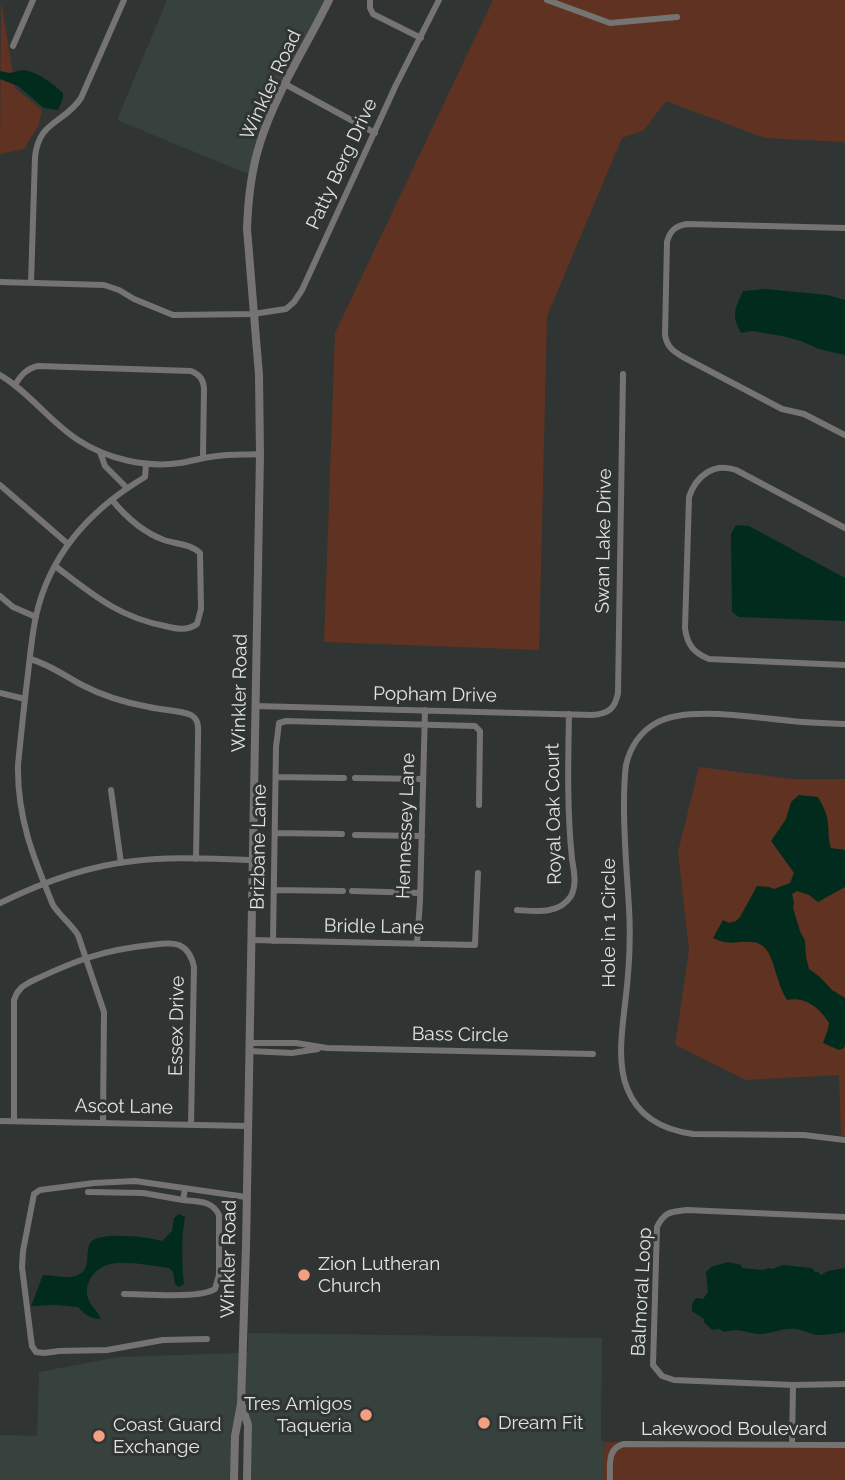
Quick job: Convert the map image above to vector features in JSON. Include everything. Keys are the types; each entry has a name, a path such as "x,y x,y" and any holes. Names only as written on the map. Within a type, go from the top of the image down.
{"street":[{"path":"13,46 33,0"},
{"path":"31,283 37,143 46,129 71,111 79,101 124,0"},
{"name":"Winkler Road","path":"234,1480 235,1436 241,1404 260,454 260,407 247,229 250,186 265,128 328,0"},
{"path":"370,0 373,14 421,38"},
{"name":"Patty Berg Drive","path":"0,282 112,287 173,315 253,314 286,309 302,290 396,85 439,0"},
{"path":"547,0 606,22 677,17"},
{"path":"285,84 375,133"},
{"path":"845,228 680,225 673,229 667,242 665,335 666,343 683,357 782,409 804,414 845,435"},
{"path":"15,385 24,372 38,366 191,371 199,374 204,388 203,457"},
{"name":"Swan Lake Drive","path":"613,708 618,693 623,374"},
{"path":"0,375 77,440 115,457 146,464 182,463 203,457 260,454"},
{"path":"100,452 105,466 127,488"},
{"path":"103,1123 104,1012 74,928 57,912 25,829 19,799 18,765 36,617 46,584 68,544 87,521 127,488 145,477 146,464"},
{"path":"845,528 736,470 719,467 705,473 694,484 689,497 685,628 691,648 709,659 845,665"},
{"path":"0,485 68,544"},
{"path":"55,566 101,601 132,617 175,628 191,628 197,624 201,609 200,553 194,547 164,540 149,533 128,518 112,500"},
{"path":"0,596 13,607 36,617"},
{"path":"30,659 116,699 194,716 198,722 196,859"},
{"path":"0,694 25,699"},
{"name":"Popham Drive","path":"255,706 569,714 600,714 613,708"},
{"name":"Hennessey Lane","path":"417,943 425,710"},
{"name":"Royal Oak Court","path":"517,910 552,910 565,903 573,890 567,807 569,714"},
{"name":"Hole in 1 Circle","path":"845,724 688,714 657,722 636,741 625,771 624,841 629,943 622,1045 623,1074 630,1096 645,1114 665,1127 693,1134 804,1135 845,1140"},
{"name":"Brizbane Lane","path":"273,941 276,747 279,723 425,724"},
{"path":"425,724 475,726 480,731 479,804"},
{"path":"276,777 344,778"},
{"path":"355,778 423,779"},
{"path":"111,790 121,863"},
{"path":"275,833 342,834"},
{"path":"355,835 422,836"},
{"path":"0,903 44,883 121,863 152,859 253,860"},
{"name":"Bridle Lane","path":"251,940 475,945 478,873"},
{"path":"274,890 343,891"},
{"path":"352,891 420,893"},
{"name":"Essex Drive","path":"86,957 128,947 166,943 181,946 192,958 191,1124"},
{"path":"14,1121 14,1007 17,993 30,982 86,957"},
{"name":"Bass Circle","path":"249,1047 292,1053 327,1048 593,1054"},
{"name":"Ascot Lane","path":"0,1121 248,1126"},
{"path":"207,1339 163,1340 107,1350 36,1352 32,1346 23,1284 23,1251 34,1194 40,1190 129,1181 153,1182 246,1198"},
{"path":"128,1192 129,1181"},
{"path":"183,1200 185,1189"},
{"path":"88,1192 143,1193 211,1204 219,1215 219,1275 215,1289 202,1294 124,1294"},
{"name":"Balmoral Loop","path":"845,1217 687,1210 670,1212 661,1218 657,1227 653,1365 662,1376 674,1380 793,1385 845,1384"},
{"path":"792,1445 793,1385"},
{"name":"Winkler Road","path":"241,1404 248,1425 247,1480"},
{"name":"Lakewood Boulevard","path":"610,1480 612,1451 624,1444 845,1445"}],"shaded area":[{"path":"1,0 15,88 42,110 39,124 24,149 0,154"},
{"path":"167,0 325,0 268,111 248,174 117,120"},
{"path":"493,0 845,0 845,142 765,138 666,101 644,130 622,138 547,316 539,650 324,642 335,333"},
{"path":"22,70 39,75 63,93 58,110 44,108 18,86 0,79 0,71 10,73"},
{"path":"766,289 827,295 845,300 845,355 782,336 752,331 741,333 735,312 743,291"},
{"path":"736,525 749,526 845,578 845,621 739,617 732,612 731,534"},
{"path":"699,767 792,779 845,779 845,1136 841,1136 839,1075 746,1080 675,1045 689,950 678,852"},
{"path":"799,795 818,797 827,818 831,848 845,850 845,887 818,902 797,891 792,894 793,908 805,941 809,969 845,998 845,1044 844,1048 839,1050 823,1043 829,1023 821,1013 806,1002 787,1000 770,955 763,946 751,942 724,942 713,938 723,920 729,923 740,917 757,886 774,889 790,883 794,873 771,841 786,819 791,802"},
{"path":"179,1214 185,1217 182,1250 184,1284 179,1287 175,1284 173,1272 169,1268 131,1263 112,1264 95,1272 87,1288 88,1299 101,1319 88,1316 78,1307 31,1306 43,1275 76,1276 85,1269 91,1242 104,1237 125,1236 162,1241 172,1231 174,1218"},
{"path":"728,1262 741,1265 742,1268 763,1270 783,1265 812,1268 821,1275 845,1268 845,1332 817,1335 791,1329 762,1334 712,1330 704,1319 692,1311 692,1304 696,1298 703,1299 708,1292 706,1272 711,1267"},
{"path":"248,1333 602,1338 601,1438 605,1442 603,1480 251,1480 252,1425 245,1400"},
{"path":"239,1353 238,1404 231,1438 231,1480 0,1480 0,1435 37,1436 39,1372 119,1357"},
{"path":"605,1442 845,1444 845,1480 603,1480"}],"place":[{"name":"Zion Lutheran Church","path":"304,1275"},
{"name":"Tres Amigos Taqueria","path":"366,1415"},
{"name":"Dream Fit","path":"484,1423"},
{"name":"Coast Guard Exchange","path":"99,1436"}]}
